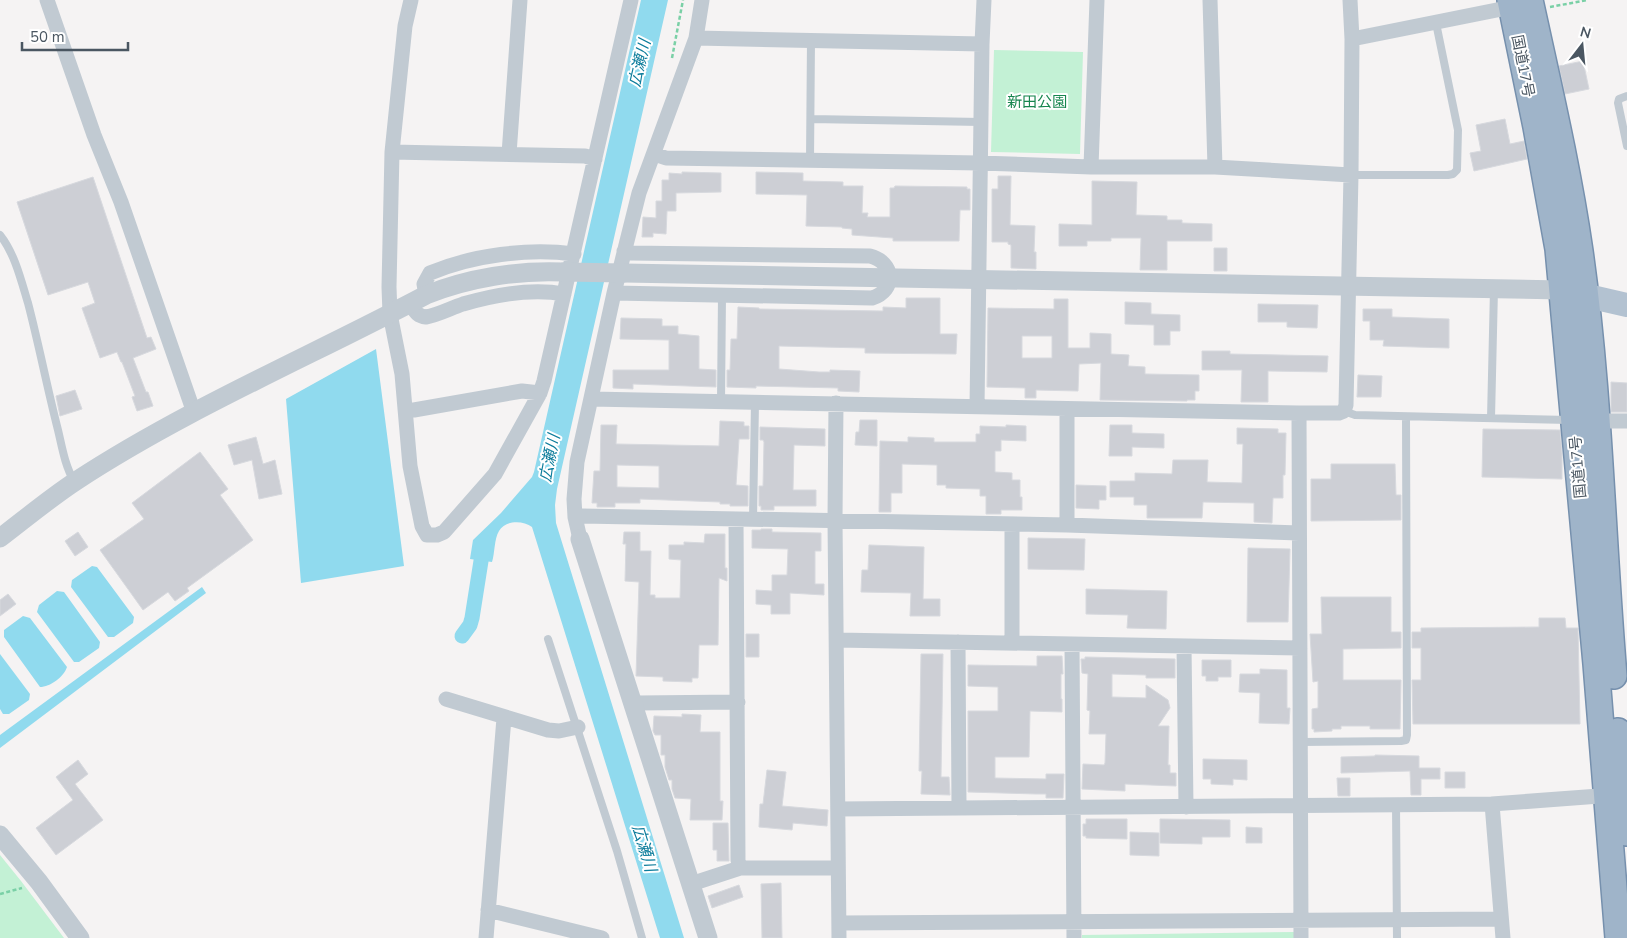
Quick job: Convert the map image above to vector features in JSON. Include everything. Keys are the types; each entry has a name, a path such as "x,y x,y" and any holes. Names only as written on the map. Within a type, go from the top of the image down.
{"highway":[{"name":"国道17号","path":"1525,2 1559,130 1580,251 1574,293 1613,663 1619,794 1618,938"},
{"name":"国道17号","path":"1619,794 1627,833"}],"main road":[{"path":"1574,293 1627,305"}],"street":[{"path":"47,0 94,135 121,202 191,404 196,412"},
{"path":"410,0 405,26 392,152 390,314 402,374 410,466 424,532 437,535 444,532 495,474 540,393 574,254 631,0"},
{"path":"509,154 520,0"},
{"path":"702,0 696,38 639,193 624,251 577,462 574,499 580,539 708,938"},
{"path":"977,407 984,0"},
{"path":"1091,167 1097,0"},
{"path":"1210,0 1215,167"},
{"path":"592,399 1299,413 1339,413 1344,411 1346,405 1351,175 1352,39 1350,0"},
{"path":"1352,39 1436,23 1525,2"},
{"path":"696,38 982,44"},
{"path":"392,152 585,156 595,159"},
{"path":"654,154 666,158 980,162 1091,167 1215,167 1351,175"},
{"path":"614,293 854,298 877,297 888,287 889,278 884,264 878,258 624,251"},
{"path":"564,294 551,292 511,294 482,299 431,316 421,317 416,314 418,300 424,284 428,276 434,271 460,263 500,256 538,253 574,254"},
{"path":"0,538 75,482 196,412 418,300 466,283 506,275 539,272 624,273 1494,289 1574,293"},
{"path":"406,409 414,410 522,391 540,393"},
{"path":"836,403 835,520 839,931 1074,922 1501,919"},
{"path":"1067,409 1067,525"},
{"path":"1299,413 1302,938"},
{"path":"1586,420 1627,421"},
{"path":"576,517 1067,525 1299,533"},
{"path":"736,519 738,860 740,868"},
{"path":"1012,524 1012,643"},
{"path":"837,640 1300,648"},
{"path":"958,642 959,807"},
{"path":"1072,644 1074,938"},
{"path":"1184,646 1186,807"},
{"path":"446,699 548,730 559,731 578,727"},
{"path":"632,705 638,703 738,702"},
{"path":"486,938 504,718"},
{"path":"838,809 1492,804 1619,794"},
{"path":"1492,804 1503,938"},
{"path":"0,834 39,882 80,938"},
{"path":"691,884 740,868 837,868"},
{"path":"488,910 602,938"}],"lane":[{"path":"1351,175 1448,175 1453,174 1456,170 1458,130 1436,23"},
{"path":"810,160 811,40"},
{"path":"1627,96 1619,99 1618,103 1627,146"},
{"path":"811,119 981,122"},
{"path":"0,235 12,255 19,273 39,345 66,462 75,482"},
{"path":"1490,418 1494,289"},
{"path":"721,402 722,295"},
{"path":"754,519 755,403"},
{"path":"1344,411 1355,415 1406,417 1586,420"},
{"path":"1301,742 1401,742 1406,740 1408,735 1406,417"},
{"path":"548,639 617,851 642,938"},
{"path":"1396,804 1397,938"}],"path":[{"path":"0,894 28,885"}],"green space":[{"name":"新田公園","path":"994,50 1083,52 1080,154 991,152"},
{"path":"0,855 21,881 64,938 0,938"},
{"path":"1294,932 1294,938 1082,938 1082,935"}],"water":[{"name":"広瀬川","path":"641,0 668,0 557,489 555,505 556,523 684,938 660,938 532,527 519,522 505,525 497,534 492,562 470,559 473,540 501,513 532,477 534,472"},
{"path":"376,349 404,566 301,583 286,399"},
{"path":"92,566 97,567 134,617 133,623 114,637 108,637 71,587 72,580"},
{"path":"202,587 206,593 0,748 0,735"},
{"path":"57,591 64,592 100,642 99,648 79,662 74,662 37,612 39,605"},
{"path":"23,616 30,618 67,667 60,678 44,687 40,687 4,637 4,630"},
{"path":"0,654 30,694 29,700 9,714 3,714 0,709"}],"building":[{"path":"1583,61 1589,89 1565,94 1559,66"},
{"path":"1505,119 1510,144 1524,141 1527,159 1474,171 1470,153 1481,151 1476,125"},
{"path":"682,172 721,173 721,192 676,193 676,211 667,211 666,234 653,233 653,237 642,237 643,217 656,218 656,201 662,201 662,180 669,180 669,173 682,174"},
{"path":"756,172 803,173 803,181 843,182 843,186 863,186 862,213 868,213 867,217 890,217 890,188 895,186 967,187 967,189 970,189 970,210 960,210 959,241 893,241 893,238 852,235 852,229 842,227 806,226 807,195 756,194"},
{"path":"998,176 1011,176 1010,225 1035,226 1034,252 1036,252 1036,269 1011,268 1011,245 1008,242 992,242 992,189 998,189"},
{"path":"93,177 147,338 151,337 156,349 133,358 153,406 137,411 132,397 135,396 117,352 100,358 82,308 95,303 88,282 48,295 17,202"},
{"path":"1092,181 1137,182 1136,215 1167,216 1167,220 1182,220 1182,223 1212,224 1212,241 1167,241 1167,270 1140,270 1141,238 1111,238 1111,241 1087,241 1087,246 1059,246 1059,224 1092,225"},
{"path":"1214,248 1227,248 1227,271 1214,271"},
{"path":"906,298 940,298 940,334 957,334 956,354 865,353 865,348 779,346 779,369 819,372 830,372 830,370 860,371 859,392 838,391 838,388 727,387 727,370 730,370 731,339 737,339 738,307 883,311 883,307 906,308"},
{"path":"1054,299 1068,299 1068,348 1090,348 1090,333 1111,334 1111,354 1129,355 1128,366 1145,367 1145,374 1199,375 1199,391 1195,391 1195,400 1100,400 1101,363 1079,364 1078,391 1036,390 1036,398 1025,398 1025,388 987,387 988,308 1054,309","holes":["1022,336 1052,336 1052,358 1022,358"]},
{"path":"1125,302 1151,303 1151,314 1180,315 1180,331 1170,331 1170,345 1154,345 1154,325 1125,324"},
{"path":"1258,304 1318,305 1317,328 1287,327 1287,322 1258,322"},
{"path":"1363,309 1392,309 1392,317 1449,319 1449,348 1383,346 1384,340 1370,340 1370,321 1363,321"},
{"path":"621,318 662,319 662,326 678,326 678,334 699,336 699,369 716,370 716,387 633,384 633,389 613,388 613,370 669,370 669,340 620,339"},
{"path":"1202,351 1230,351 1230,354 1328,356 1327,372 1268,371 1268,402 1241,402 1242,370 1202,370"},
{"path":"1358,375 1382,376 1381,397 1357,397"},
{"path":"1611,382 1627,383 1627,412 1611,412"},
{"path":"75,390 82,409 60,416 56,396"},
{"path":"860,420 877,420 877,446 855,445 856,432 859,432"},
{"path":"720,421 744,422 744,426 749,426 749,439 739,439 736,485 748,486 748,506 730,506 730,504 720,504 720,502 640,499 640,503 615,503 615,507 597,507 597,503 592,503 594,471 600,471 601,425 617,425 616,444 719,446","holes":["617,465 659,466 659,488 617,487"]},
{"path":"1006,425 1026,426 1026,441 1001,440 1001,451 995,451 995,472 1012,473 1012,480 1020,480 1022,510 1001,510 1001,514 986,514 986,496 980,496 980,489 946,488 946,485 937,485 937,465 902,464 902,493 891,493 891,512 879,512 880,441 908,442 908,437 934,438 934,442 976,442 976,434 980,434 980,426 1006,427"},
{"path":"1110,425 1132,425 1132,433 1164,434 1164,448 1132,447 1132,456 1109,456"},
{"path":"760,427 825,429 825,446 794,445 793,490 816,490 816,506 774,506 774,510 761,510 761,506 759,506 759,486 763,486 764,442 760,440"},
{"path":"1237,428 1278,429 1278,433 1286,433 1283,498 1273,498 1272,523 1254,522 1254,503 1203,502 1202,518 1147,518 1147,505 1134,505 1134,497 1110,497 1110,481 1135,481 1135,473 1172,474 1173,460 1208,460 1207,482 1242,483 1243,444 1237,444"},
{"path":"1483,429 1560,430 1562,479 1482,477"},
{"path":"256,437 263,464 275,460 282,494 259,499 252,460 234,465 228,445"},
{"path":"200,452 228,489 220,495 253,540 187,588 189,591 175,601 168,592 143,610 100,550 144,519 132,503"},
{"path":"1331,464 1395,464 1396,495 1401,495 1401,520 1311,521 1311,479 1331,479"},
{"path":"1076,485 1106,486 1106,500 1099,500 1099,509 1076,508"},
{"path":"772,529 772,532 821,533 821,551 815,551 815,584 824,584 824,595 790,593 790,614 771,614 771,605 756,604 756,590 772,591 772,575 787,575 788,549 752,548 752,530"},
{"path":"78,532 88,547 75,556 65,541"},
{"path":"624,532 640,532 640,551 651,551 650,595 655,595 655,598 680,598 681,560 669,559 669,545 684,545 684,542 704,543 705,534 725,534 727,581 719,578 718,645 699,645 698,678 692,678 692,682 663,681 663,677 636,676 639,582 625,581 626,544 623,544"},
{"path":"1028,538 1085,539 1084,570 1028,569"},
{"path":"869,545 924,547 923,599 940,599 940,616 910,616 911,593 861,592 862,570 868,570"},
{"path":"1248,548 1290,549 1288,622 1247,622"},
{"path":"1086,589 1167,591 1166,629 1127,628 1128,615 1086,614"},
{"path":"8,594 16,604 0,616 0,600"},
{"path":"1321,597 1391,597 1391,632 1401,632 1401,648 1343,649 1343,680 1401,680 1400,729 1370,729 1370,726 1341,726 1341,729 1332,729 1332,731 1314,732 1314,729 1312,729 1312,709 1318,708 1318,681 1313,682 1310,634 1322,634"},
{"path":"1539,618 1565,618 1566,628 1578,628 1580,724 1413,724 1412,680 1421,680 1421,648 1412,648 1412,632 1421,632 1421,628 1539,627"},
{"path":"746,634 759,634 759,657 746,657"},
{"path":"921,654 943,654 941,777 949,777 950,795 921,794 922,771 919,771"},
{"path":"1037,656 1062,656 1062,712 1030,711 1029,757 995,757 995,778 1046,779 1046,774 1064,774 1063,798 1046,798 1046,794 968,792 968,711 998,711 998,687 968,686 968,665 1037,666"},
{"path":"1085,657 1175,659 1175,678 1146,678 1146,675 1112,674 1112,697 1146,698 1146,685 1168,700 1170,708 1158,726 1169,726 1168,765 1170,765 1170,773 1176,773 1176,786 1125,784 1125,791 1082,789 1083,764 1104,765 1105,763 1106,734 1089,734 1090,711 1087,710 1088,674 1082,673 1081,659 1085,659"},
{"path":"1202,660 1231,660 1231,677 1218,677 1218,681 1206,681 1206,676 1202,676"},
{"path":"1260,669 1287,670 1287,708 1290,708 1289,724 1259,723 1260,693 1239,692 1240,674 1260,674"},
{"path":"682,714 701,715 700,732 720,732 720,801 723,801 722,820 690,820 691,799 675,798 672,780 669,780 665,767 665,755 661,755 661,735 655,735 653,731 654,716 682,717"},
{"path":"1375,755 1419,756 1419,768 1440,768 1440,779 1421,779 1421,795 1411,795 1410,771 1341,773 1341,757"},
{"path":"1203,759 1247,760 1247,780 1233,779 1233,785 1211,784 1211,779 1203,779"},
{"path":"78,760 88,774 75,784 103,820 56,855 36,828 73,800 56,777"},
{"path":"767,770 786,772 782,806 828,810 827,826 793,823 792,830 759,827 760,804 763,804"},
{"path":"1445,772 1465,772 1465,788 1445,788"},
{"path":"1337,778 1350,778 1350,796 1338,796"},
{"path":"1086,819 1127,819 1127,839 1086,838 1086,836 1083,836 1083,824 1086,824"},
{"path":"1160,819 1230,820 1230,837 1202,837 1202,844 1160,843"},
{"path":"713,823 728,823 729,861 717,861 717,850 713,850"},
{"path":"1246,827 1262,828 1262,843 1246,843"},
{"path":"1130,832 1159,833 1159,856 1130,855"},
{"path":"781,883 782,938 762,938 761,884"},
{"path":"739,885 743,897 712,908 708,896"}],"waterway":[{"path":"462,636 470,625 472,618 484,542"}]}
